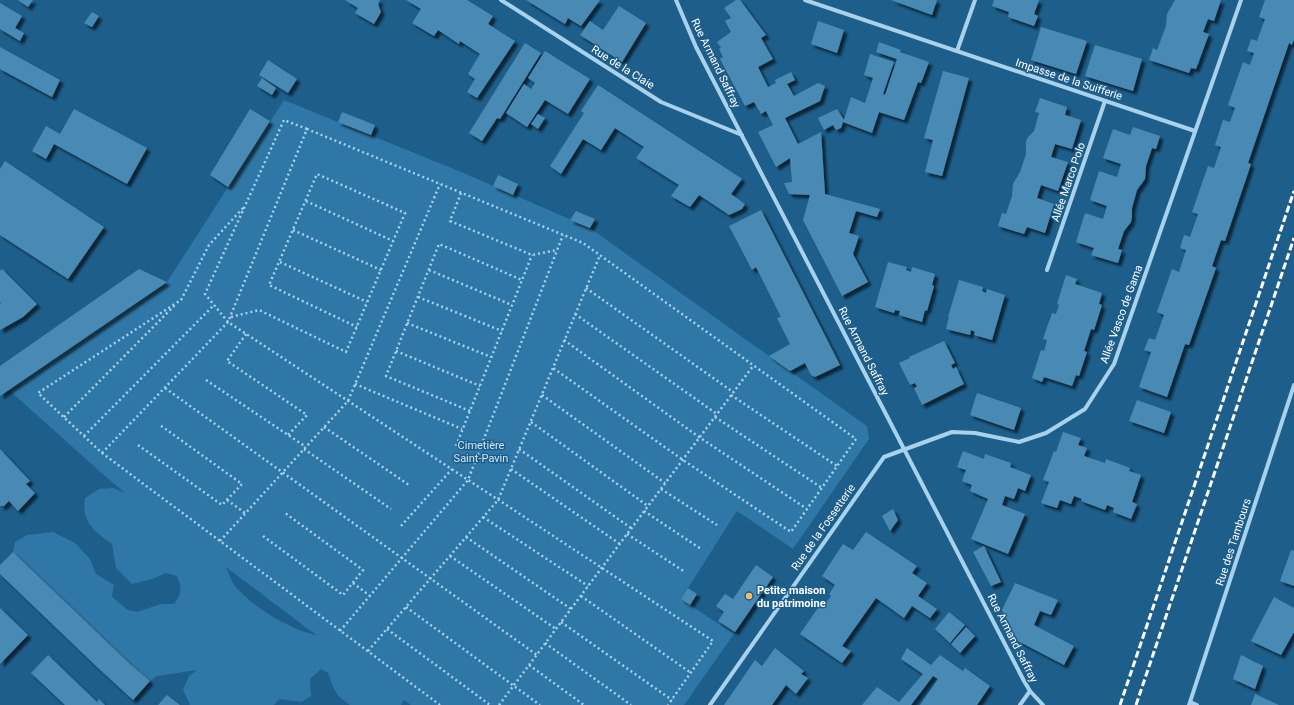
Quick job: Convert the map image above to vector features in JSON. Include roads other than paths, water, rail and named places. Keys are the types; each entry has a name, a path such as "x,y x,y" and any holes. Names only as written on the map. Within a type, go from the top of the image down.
{"street":[{"name":"Rue de la Claie","path":"501,0 661,102 742,135"},
{"name":"Rue Armand Saffray","path":"676,0 696,47 1030,691 1043,705"},
{"name":"Impasse de la Suifferie","path":"805,0 1195,131"},
{"path":"957,51 975,0"},
{"path":"1195,131 1241,0"},
{"name":"Allée Marco Polo","path":"1047,270 1106,100"},
{"name":"Allée Vasco de Gama","path":"905,449 952,432 975,433 1019,442 1046,434 1085,409 1114,364 1195,131"},
{"name":"Rue des Tambours","path":"1190,703 1294,385"},
{"name":"Rue de la Fossetterie","path":"710,705 884,457 905,449"},
{"path":"1020,705 1030,691"},
{"path":"1190,703 1197,705"}],"railway":[{"path":"1120,705 1294,191"},
{"path":"1136,705 1294,238"}],"place":[{"name":"Petite maison du patrimoine","path":"749,596"}],"park label":[{"name":"Cimetière Saint-Pavin","path":"481,451"}]}
